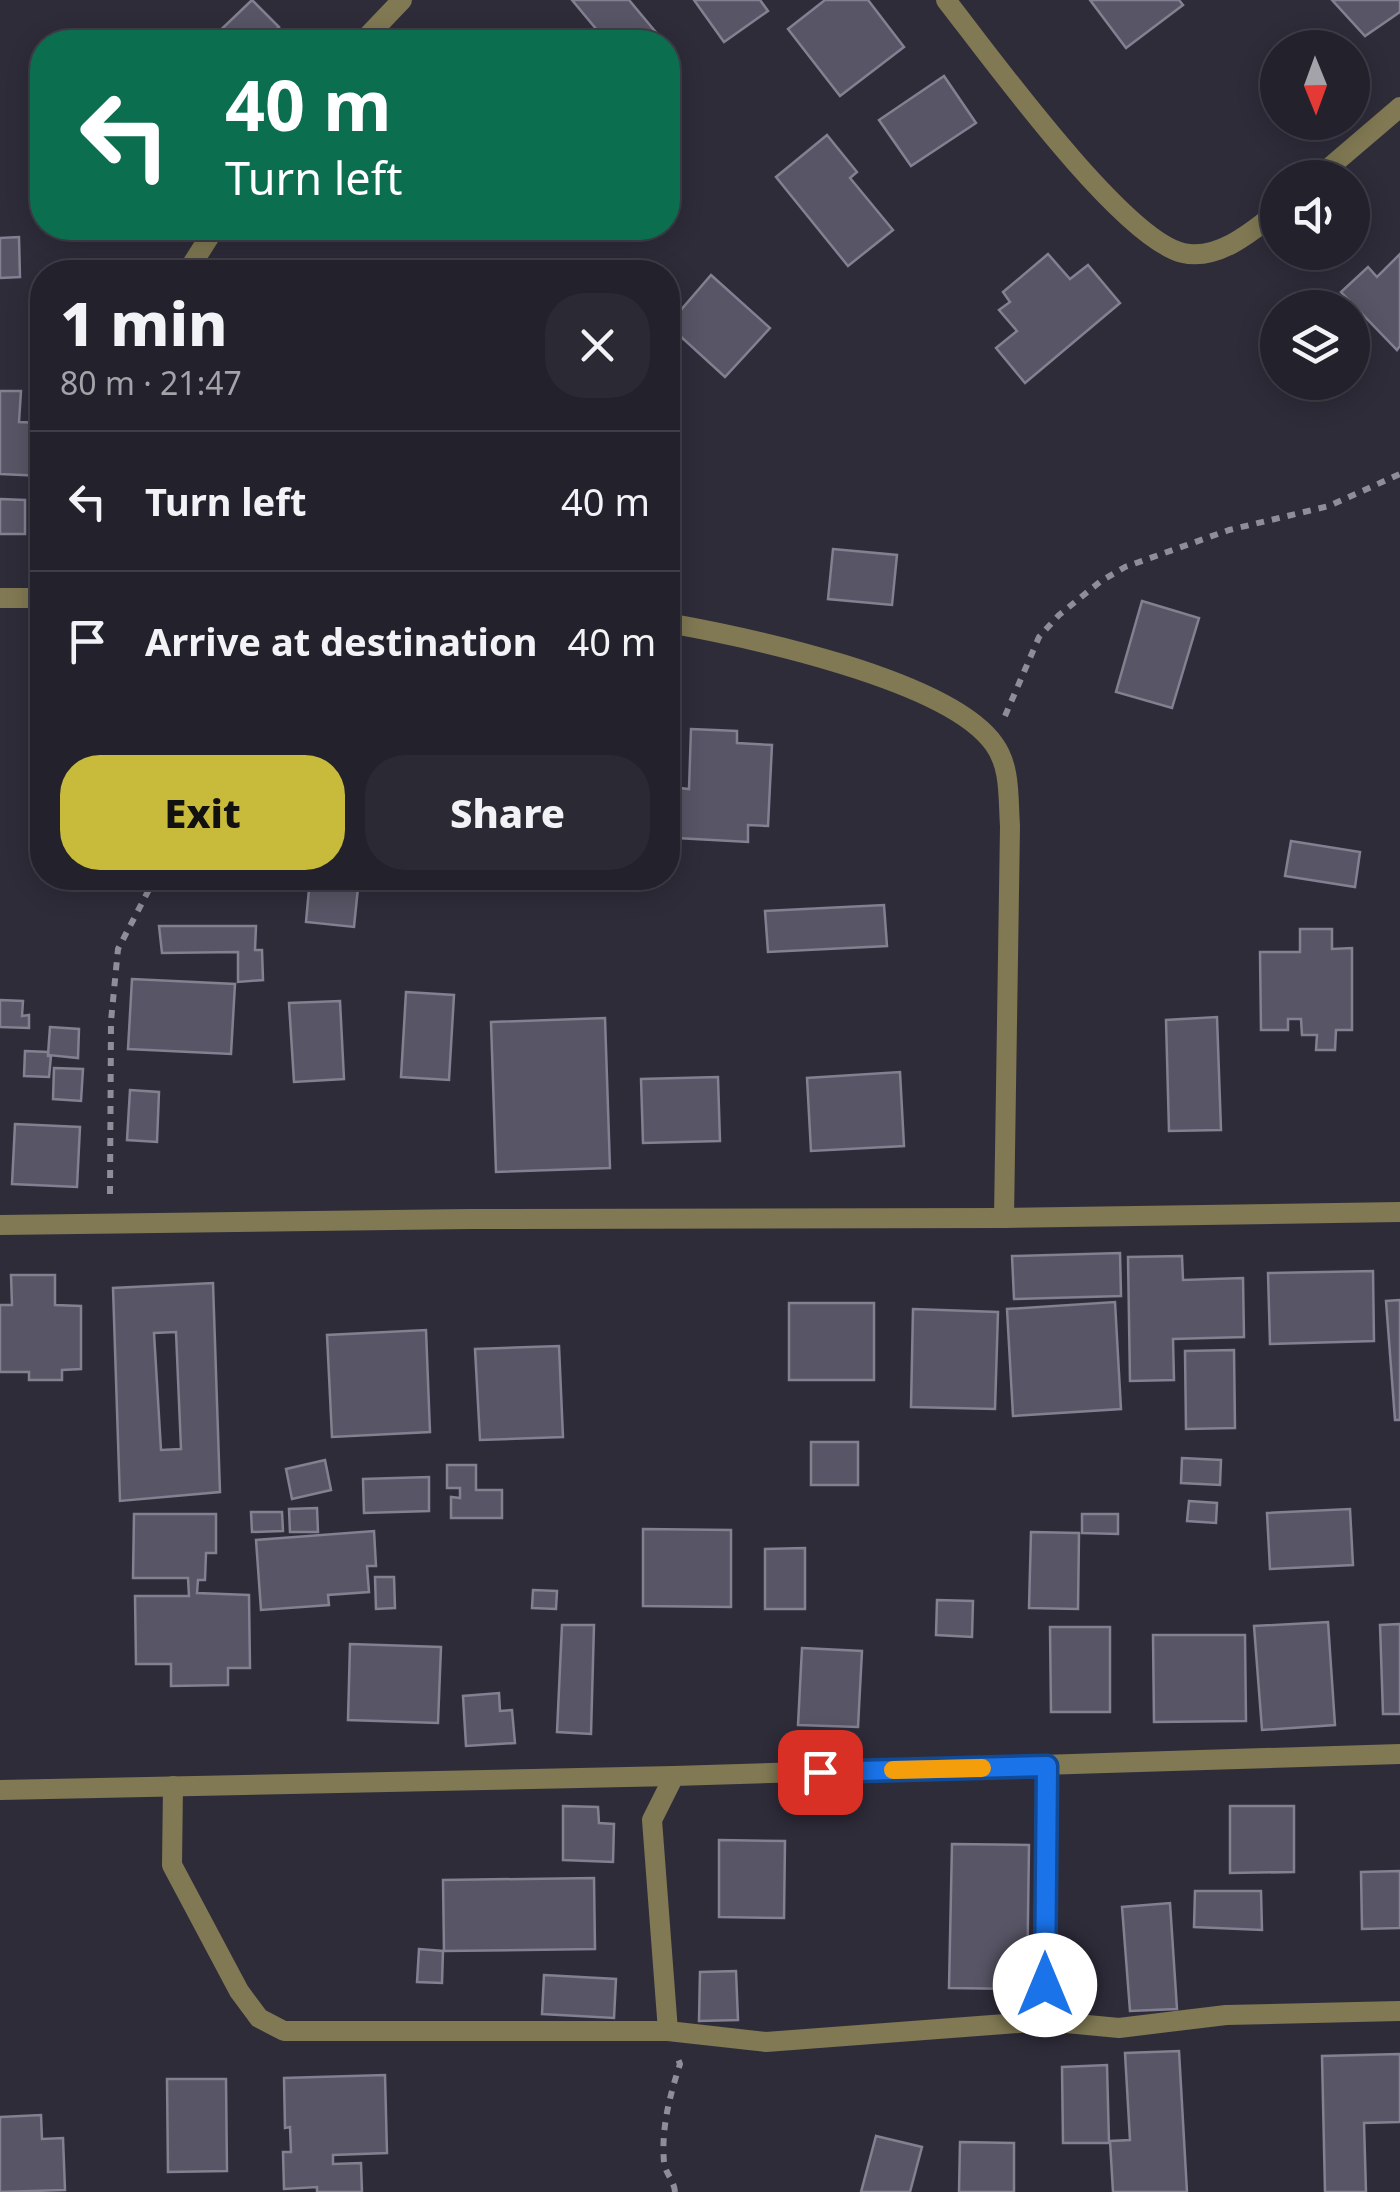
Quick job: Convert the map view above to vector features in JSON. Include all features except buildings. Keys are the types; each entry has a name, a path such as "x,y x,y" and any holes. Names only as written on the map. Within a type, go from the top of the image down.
{"street":[{"path":"373,30 402,0"},
{"path":"946,0 1044,124 1150,238 1185,254 1220,250 1260,226"},
{"path":"1338,160 1400,107"},
{"path":"0,598 30,598"},
{"path":"680,625 862,670 928,696 968,720 994,743 1005,767 1010,826 1004,1218"},
{"path":"0,1226 1400,1212"},
{"path":"0,1790 674,1776 1400,1754"},
{"path":"1045,2021 1047,1766"},
{"path":"668,2031 652,1820 674,1776"},
{"path":"173,1786 172,1865 238,1991 259,2018 284,2031 668,2031 766,2042 1045,2021 1119,2028 1226,2014 1400,2011"}],"path":[{"path":"994,743 1039,637 1101,581 1125,568 1228,530 1330,506 1400,474"},
{"path":"110,1225 116,968 122,938 149,890"},
{"path":"668,2031 680,2064 668,2102 664,2167 674,2182 675,2192"}],"slow traffic":[{"path":"893,1770 982,1768"}],"route":[{"path":"820,1772 1047,1766 1045,1985"}]}
